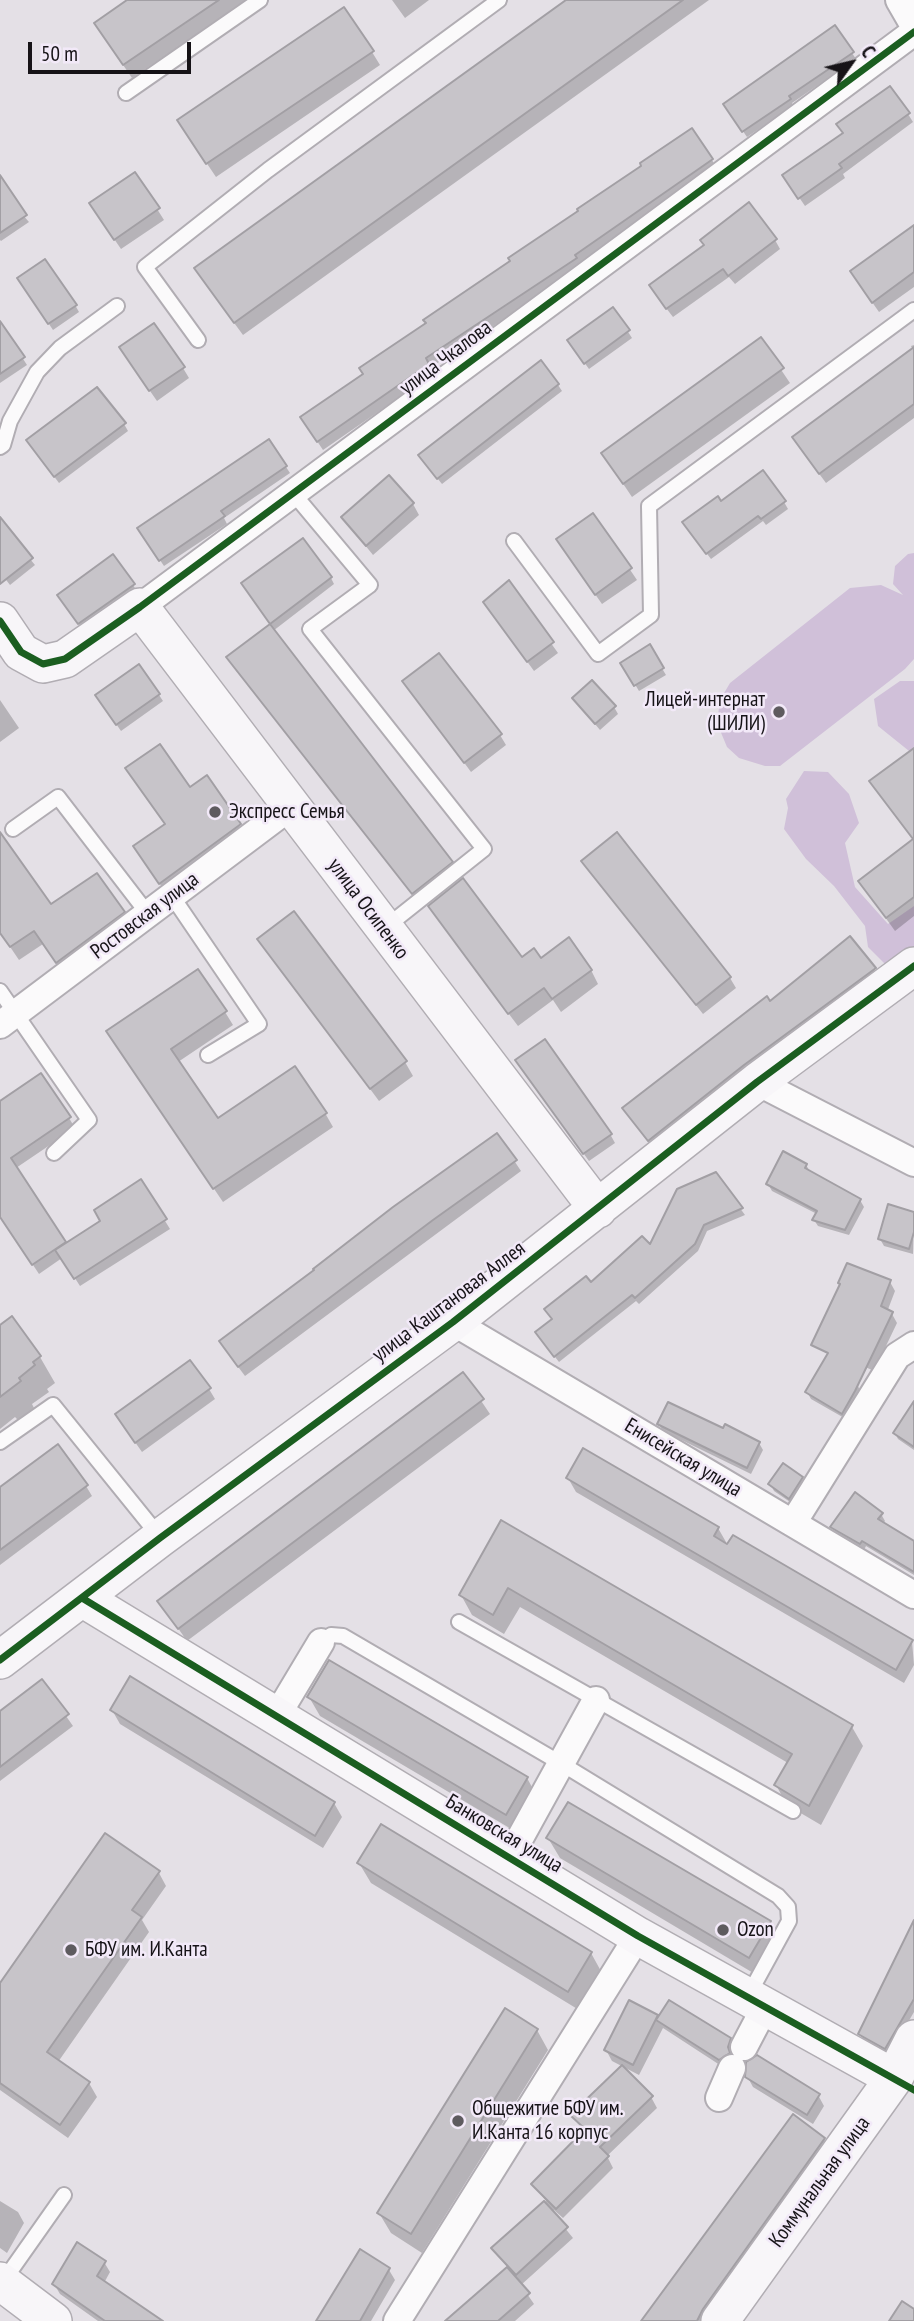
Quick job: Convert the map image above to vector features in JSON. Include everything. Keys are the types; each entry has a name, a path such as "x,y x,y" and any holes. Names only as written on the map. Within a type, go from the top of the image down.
{"street":[{"path":"899,0 914,26"},
{"name":"улица Чкалова","path":"0,621 21,652 43,664 65,659 139,607 914,32"},
{"name":"улица Осипенко","path":"139,607 598,1209"},
{"name":"Ростовская улица","path":"8,1019 290,807"},
{"name":"улица Каштановая Аллея","path":"0,1660 453,1322 757,1083 914,966"},
{"path":"757,1083 914,1163"},
{"name":"Енисейская улица","path":"453,1322 914,1595"},
{"path":"793,1523 897,1356 914,1345"},
{"name":"Банковская улица","path":"82,1598 638,1936 904,2084"},
{"path":"275,1717 321,1642"},
{"name":"Банковская улица","path":"509,1858 596,1700"},
{"path":"397,2321 638,1936"},
{"path":"719,2098 738,2057 756,2003"},
{"name":"Коммунальная улица","path":"720,2321 904,2084 914,2039"},
{"path":"1,2282 53,2321"}],"lane":[{"path":"126,93 260,0"},
{"path":"198,340 145,267 268,170 499,0"},
{"path":"0,447 10,421 37,372 60,348 117,306"},
{"path":"514,541 598,654 651,615 649,506 914,310"},
{"path":"293,493 370,585 310,629 484,849 383,929"},
{"path":"13,829 58,797 148,914"},
{"path":"172,895 259,1024 208,1055"},
{"path":"0,991 8,1019 89,1120 54,1153"},
{"path":"0,1442 52,1405 160,1538"},
{"path":"460,1622 793,1811"},
{"path":"321,1642 331,1635 343,1636 562,1763 778,1896 788,1907 789,1920 756,2003"},
{"path":"1,2282 64,2195"}],"shaded area":[{"path":"914,553 914,659 905,669 780,766 765,766 739,758 727,747 717,723 720,700 730,683 850,588 881,585 903,595 893,584 895,566 908,554"},
{"path":"900,681 914,681 914,755 878,726 874,699"},
{"path":"804,771 828,772 849,794 859,823 845,843 855,887 888,924 914,906 914,948 888,967 868,947 865,926 834,886 806,859 784,829 788,808 786,799"}],"building":[{"path":"127,0 219,0 123,65 94,23"},
{"path":"566,0 683,0 234,323 194,268"},
{"path":"344,7 374,51 206,164 177,120"},
{"path":"835,25 854,52 742,132 723,104"},
{"path":"890,86 910,113 839,164 842,168 798,199 782,175 843,133 836,124"},
{"path":"692,128 713,159 575,255 577,258 426,358 429,364 317,442 300,417 363,374 359,368 426,323 423,320 510,261 508,258"},
{"path":"135,172 160,208 114,240 89,203"},
{"path":"0,175 27,215 0,233"},
{"path":"749,202 777,239 728,276 723,269 666,309 649,285 704,245 700,240"},
{"path":"914,225 914,272 872,303 850,271"},
{"path":"45,259 77,305 48,324 17,278"},
{"path":"613,307 630,330 584,364 567,340"},
{"path":"0,321 25,357 0,374"},
{"path":"154,323 185,367 149,391 119,347"},
{"path":"761,337 784,368 623,484 601,453"},
{"path":"914,347 914,404 819,474 792,437"},
{"path":"541,360 559,384 437,479 418,455"},
{"path":"97,387 126,423 54,477 26,440"},
{"path":"269,439 287,466 221,511 225,516 159,561 137,528"},
{"path":"763,470 786,501 761,519 758,516 706,554 682,522 718,496 721,501"},
{"path":"389,475 414,503 366,546 341,517"},
{"path":"593,513 632,568 595,595 556,539"},
{"path":"0,517 33,558 0,584"},
{"path":"303,538 332,577 270,624 241,583"},
{"path":"113,554 135,584 78,624 57,595"},
{"path":"509,580 554,642 527,662 483,602"},
{"path":"270,624 453,862 412,894 226,657"},
{"path":"650,644 664,668 634,686 620,663"},
{"path":"439,653 502,734 464,763 402,681"},
{"path":"139,664 160,694 116,725 95,695"},
{"path":"592,680 616,706 595,724 572,698"},
{"path":"160,744 190,787 207,775 241,824 159,884 133,846 165,824 125,768"},
{"path":"914,748 914,897 886,918 858,881 913,839 869,781"},
{"path":"0,832 51,904 97,873 125,912 56,963 34,931 10,947 0,933"},
{"path":"617,832 731,977 696,1005 581,861"},
{"path":"463,878 522,957 534,948 541,958 569,937 592,970 552,999 544,988 508,1014 428,906"},
{"path":"294,911 407,1061 370,1089 257,939"},
{"path":"850,936 876,968 744,1065 648,1141 622,1108 767,996 770,1001"},
{"path":"198,969 227,1011 171,1049 218,1118 295,1066 327,1113 213,1189 106,1031"},
{"path":"545,1039 612,1134 583,1154 515,1060"},
{"path":"41,1073 71,1117 11,1158 66,1242 32,1265 0,1217 0,1101"},
{"path":"497,1133 517,1160 238,1367 219,1341 393,1207"},
{"path":"783,1151 807,1164 805,1168 861,1199 845,1230 812,1220 817,1211 766,1184"},
{"path":"716,1172 743,1208 704,1225 695,1244 635,1298 632,1295 554,1357 535,1332 552,1319 544,1309 586,1276 591,1282 642,1236 650,1244 677,1189"},
{"path":"141,1179 167,1219 74,1279 55,1250 100,1221 94,1210"},
{"path":"888,1204 914,1212 914,1232 909,1249 878,1239"},
{"path":"847,1263 891,1280 881,1306 893,1312 842,1414 805,1392 828,1353 811,1345"},
{"path":"12,1316 41,1356 33,1362 35,1365 19,1378 21,1381 0,1397 0,1325"},
{"path":"190,1360 211,1388 135,1443 115,1414"},
{"path":"463,1372 484,1399 178,1629 157,1601"},
{"path":"914,1401 914,1447 893,1433"},
{"path":"668,1402 723,1428 725,1424 760,1442 747,1468 657,1424"},
{"path":"58,1444 88,1485 0,1550 0,1487"},
{"path":"583,1448 719,1527 714,1536 727,1544 733,1535 913,1640 896,1670 566,1478"},
{"path":"783,1463 803,1477 789,1499 768,1484"},
{"path":"855,1492 883,1513 878,1519 914,1541 914,1572 862,1541 860,1544 830,1527"},
{"path":"501,1520 853,1725 809,1806 774,1785 792,1754 508,1588 493,1615 459,1595"},
{"path":"329,1660 528,1777 506,1815 307,1697"},
{"path":"130,1676 335,1802 315,1836 110,1710"},
{"path":"42,1679 69,1714 0,1767 0,1711"},
{"path":"568,1802 771,1921 749,1958 546,1838"},
{"path":"381,1824 592,1952 568,1992 357,1863"},
{"name":"БФУ им. И.Канта","path":"105,1833 160,1871 132,1910 142,1917 47,2052 90,2082 60,2125 0,2083 0,1983"},
{"path":"914,1920 914,1999 885,2049 858,2034"},
{"path":"629,2000 658,2015 633,2065 604,2050"},
{"path":"669,2000 731,2038 728,2047 730,2053 719,2060 656,2020"},
{"name":"Общежитие БФУ им. И.Канта 16 корпус","path":"505,2008 538,2029 411,2234 377,2213"},
{"path":"757,2055 820,2094 807,2115 745,2077 746,2062"},
{"path":"622,2065 653,2096 600,2147 609,2156 556,2209 531,2184 585,2129 570,2115"},
{"path":"793,2114 825,2138 697,2321 641,2321"},
{"path":"544,2201 568,2227 516,2275 491,2248"},
{"path":"77,2242 106,2261 97,2276 163,2321 105,2321 52,2284"},
{"path":"360,2249 390,2268 360,2321 316,2321"},
{"path":"507,2267 530,2293 498,2321 445,2321"},
{"path":"902,2301 914,2309 914,2321 889,2321"}],"cycle path":[{"path":"0,621 21,652 43,664 65,659 140,607 914,32"},
{"path":"0,1660 453,1322 757,1082 914,966"},
{"path":"82,1598 638,1936 914,2090"}],"place":[{"name":"Лицей-интернат (ШИЛИ)","path":"779,712"},
{"name":"Экспресс Семья","path":"215,812"},
{"name":"Ozon","path":"723,1930"},
{"name":"БФУ им. И.Канта","path":"71,1950"},
{"name":"Общежитие БФУ им. И.Канта 16 корпус","path":"458,2121"}]}
